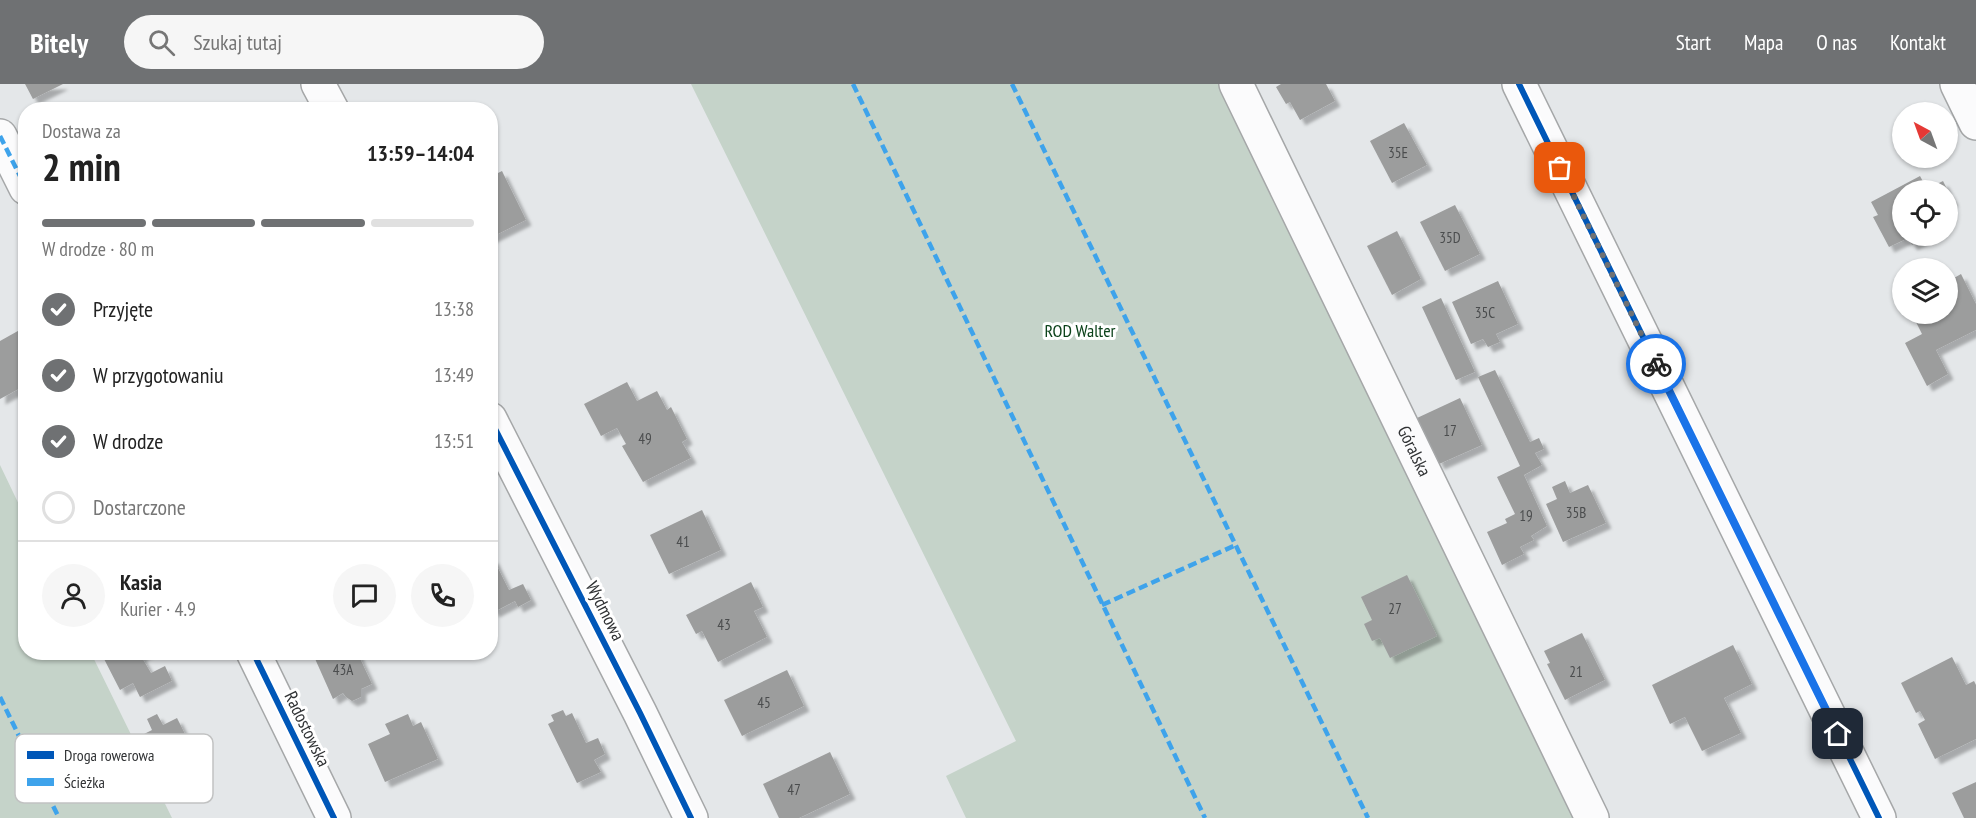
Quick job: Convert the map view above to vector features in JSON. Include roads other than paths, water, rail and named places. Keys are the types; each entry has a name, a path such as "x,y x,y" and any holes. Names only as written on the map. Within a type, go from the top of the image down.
{"street":[{"path":"318,84 328,102"},
{"name":"Góralska","path":"1236,84 1592,818"},
{"path":"1519,84 1878,818"},
{"path":"0,136 18,173"},
{"name":"Wydmowa","path":"498,435 691,818"},
{"name":"Radostowska","path":"257,660 334,818"}],"park label":[{"name":"ROD Walter","path":"1080,331"}]}
